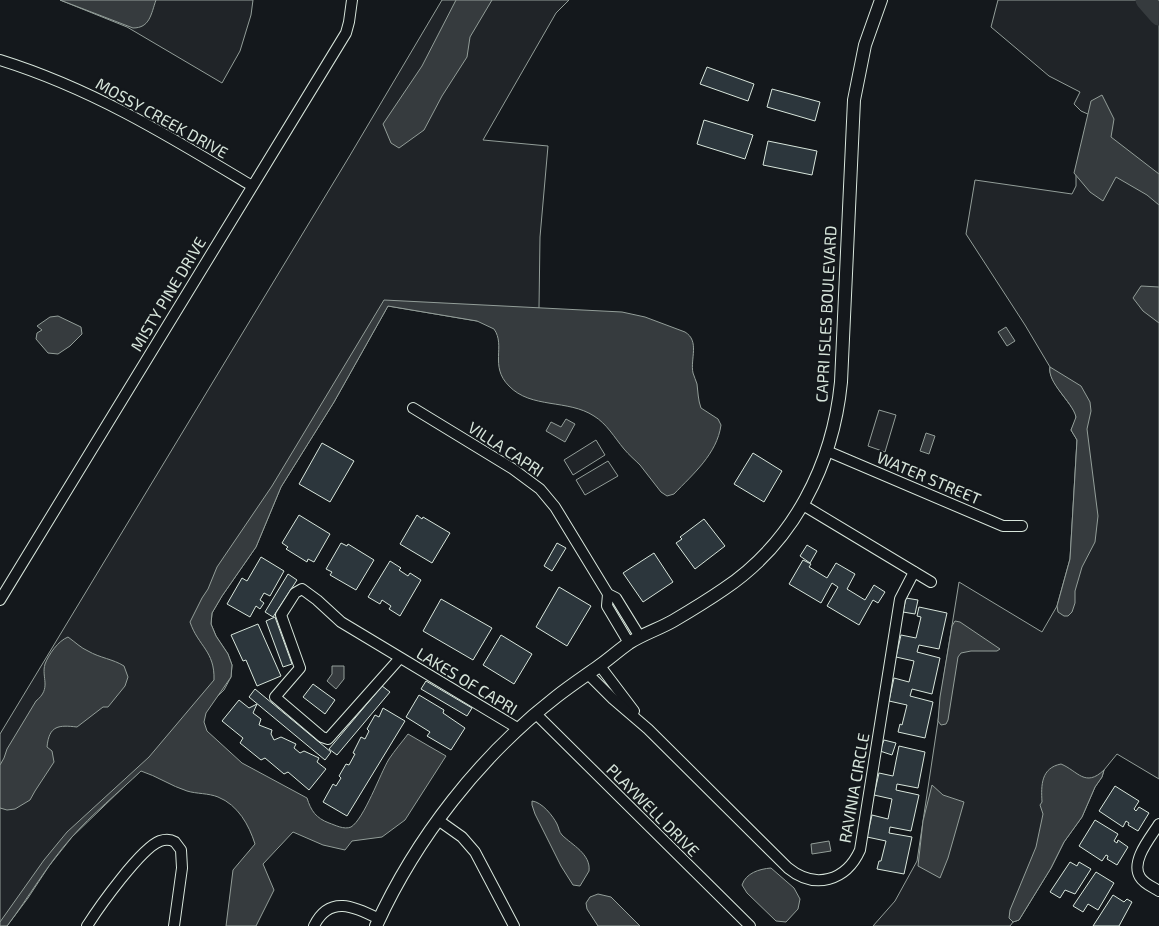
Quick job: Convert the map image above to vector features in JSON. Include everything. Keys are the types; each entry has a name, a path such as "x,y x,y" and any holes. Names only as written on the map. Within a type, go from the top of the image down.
{"street":[{"name":"MISTY PINE DRIVE","path":"0,600 346,33 352,0"},
{"name":"CAPRI ISLES BOULEVARD","path":"314,926 324,911 337,906 356,908 377,922 406,869 438,820 468,783 519,729 634,640 672,621 734,583 772,546 803,505 827,452 836,416 841,382 854,100 865,45 881,0"},
{"name":"MOSSY CREEK DRIVE","path":"0,60 56,80 116,107 173,138 252,186"},
{"name":"VILLA CAPRI","path":"413,408 528,479 550,499 608,594 617,600 634,640"},
{"name":"WATER STREET","path":"827,452 1003,526 1022,526"},
{"path":"803,505 931,582"},
{"name":"RAVINIA CIRCLE","path":"588,674 613,699 648,729 794,872 805,878 817,880 839,876 853,864 860,850 900,599 914,572"},
{"name":"LAKES OF CAPRI","path":"400,658 328,738 322,737 275,697 300,668 281,615 295,592 299,589 304,590 317,600 341,622 519,729"},
{"name":"RAVINIA CIRCLE","path":"600,666 648,729"},
{"name":"PLAYWELL DRIVE","path":"536,714 750,926"},
{"path":"438,820 462,836 475,852 514,926"},
{"path":"1159,824 1140,855 1137,866 1143,881 1159,891"},
{"path":"90,925 110,894 144,852 166,839 175,842 182,853 182,868 174,926"}],"shaded area":[{"path":"60,0 253,0 251,15 240,51 222,83 127,27"},
{"path":"60,0 156,0 146,23 143,26 133,28"},
{"path":"442,0 569,0 556,13 483,140 548,146 540,237 539,308 477,321 388,306 334,402 281,487 256,547 212,613 211,624 232,665 231,677 224,690 72,837 7,926 0,926 0,734"},
{"path":"456,0 492,0 470,37 467,57 442,96 424,130 399,148 391,143 383,124 422,66"},
{"path":"998,0 1159,0 1159,779 1117,754 1104,770 1082,817 1064,842 1051,868 1019,920 1013,922 1010,926 873,926 895,901 917,861 959,582 1042,632 1057,606 1070,559 1077,440 1071,430 1076,420 1076,414 1056,385 1050,373 1050,367 1025,325 966,234 975,180 1072,194 1076,186 1076,171 1090,115 1081,111 1074,104 1080,92 1049,76 991,27"},
{"path":"1102,95 1114,119 1111,137 1159,174 1159,205 1147,195 1116,177 1103,201 1090,192 1074,173 1091,101"},
{"path":"1141,286 1159,287 1159,323 1143,311 1133,298"},
{"path":"384,300 622,312 645,317 685,332 692,340 694,351 692,368 701,408 718,419 721,425 715,445 696,471 674,494 667,496 661,492 599,419 573,407 528,398 509,386 503,379 500,371 499,342 494,329 477,321 388,306 334,402 281,487 256,547 212,613 211,624 232,665 231,677 206,713 204,722 207,731 242,763 307,798 310,807 317,816 324,821 343,828 351,827 361,815 389,759 408,734 446,756 405,820 382,837 352,841 345,850 323,845 293,832 263,864 274,890 256,926 226,926 233,870 255,844 242,816 231,805 218,797 187,791 141,771 79,829 54,859 7,926 0,926 0,922 44,860 67,832 149,757 214,680 212,662 190,622 208,589 217,567 272,486"},
{"path":"58,316 81,327 82,334 70,346 58,354 48,353 36,339 37,333 42,330 37,326 50,317"},
{"path":"1006,327 1015,341 1007,346 998,332"},
{"path":"1050,367 1081,386 1090,402 1091,411 1087,429 1098,516 1095,542 1082,567 1075,591 1075,603 1072,612 1068,616 1058,612 1057,606 1070,559 1077,440 1071,430 1076,417 1074,411 1052,379"},
{"path":"879,410 896,415 885,452 868,446"},
{"path":"566,419 575,424 565,442 546,431 551,422 561,427"},
{"path":"926,433 935,436 929,454 920,451"},
{"path":"596,440 605,455 573,475 564,460"},
{"path":"608,461 618,476 585,495 576,480"},
{"path":"955,621 960,622 1000,649 997,651 961,653 958,657 948,720 946,724 941,725 938,721 940,697 952,626"},
{"path":"68,637 85,650 124,666 128,677 125,686 108,707 103,707 77,727 65,726 53,730 47,747 52,751 54,762 30,800 15,809 7,810 0,808 0,765 7,749 36,701 44,692 44,669 51,652"},
{"path":"332,666 344,666 344,679 336,689 327,681 332,674"},
{"path":"1061,764 1087,778 1092,778 1104,770 1082,817 1064,842 1051,868 1019,920 1013,922 1009,918 1010,910 1036,847 1043,814 1040,805 1042,802 1042,784 1049,769"},
{"path":"932,785 943,795 964,802 948,858 940,878 918,866 923,821"},
{"path":"532,801 540,804 547,810 561,834 580,850 587,860 589,871 580,886 573,885 561,866 535,814"},
{"path":"829,841 831,851 812,854 811,844"},
{"path":"771,868 794,888 800,899 798,909 786,922 776,921 747,893 742,885 747,877 754,872"},
{"path":"598,894 611,897 640,926 598,926 587,909 586,903 590,897"}],"building":[{"path":"707,67 754,84 748,101 700,84"},
{"path":"772,89 820,102 815,121 767,107"},
{"path":"704,120 753,135 745,159 697,144"},
{"path":"768,141 817,151 812,175 763,165"},
{"path":"322,443 354,461 330,502 299,484"},
{"path":"753,453 782,471 764,502 734,484"},
{"path":"299,515 330,534 314,562 308,559 307,562 286,549 288,547 282,543"},
{"path":"417,515 450,533 432,563 400,544"},
{"path":"704,519 725,546 695,569 676,543 682,539 680,537"},
{"path":"341,543 347,546 348,544 374,560 356,590 330,575 332,572 326,569"},
{"path":"557,543 566,548 552,571 544,566"},
{"path":"807,545 817,551 810,563 800,556"},
{"path":"654,553 673,582 643,602 623,573"},
{"path":"261,557 284,571 270,596 264,593 260,600 264,603 260,609 256,606 250,617 227,604 242,578 247,581"},
{"path":"803,560 811,564 809,567 827,578 836,563 855,574 847,589 865,600 874,585 885,592 878,603 873,600 859,625 827,606 838,587 832,583 821,603 789,584"},
{"path":"390,561 401,568 399,570 408,576 410,573 421,580 400,616 389,609 391,606 382,600 380,604 368,597"},
{"path":"288,574 297,580 273,617 265,612"},
{"path":"559,587 591,606 567,646 536,627"},
{"path":"906,598 918,600 915,614 903,612"},
{"path":"441,599 492,628 473,660 423,631"},
{"path":"919,607 947,613 939,649 919,645 917,652 940,658 932,694 912,689 910,696 933,702 925,738 898,732 900,724 902,725 907,705 889,701 894,678 909,682 914,661 896,657 901,635 916,638 921,617 917,616"},
{"path":"275,617 292,664 283,667 266,621"},
{"path":"258,624 281,676 257,686 246,660 243,661 231,635"},
{"path":"501,635 532,654 514,684 483,665"},
{"path":"426,681 472,708 467,716 421,689"},
{"path":"313,684 335,700 325,714 303,697"},
{"path":"382,686 390,692 337,755 329,749"},
{"path":"255,689 331,752 325,760 249,697"},
{"path":"419,695 444,710 443,713 465,728 451,750 427,736 430,732 406,717"},
{"path":"239,700 249,708 257,704 253,713 261,719 259,725 272,730 271,734 274,740 281,737 296,744 294,748 300,753 304,751 319,758 317,762 326,769 309,790 288,772 284,774 265,758 261,760 240,743 243,738 222,721"},
{"path":"383,708 405,721 347,816 323,802 333,784 336,786 341,778 339,776 346,764 349,765 361,737 365,739 369,731 367,729 375,715 379,717"},
{"path":"884,740 896,743 892,755 880,751"},
{"path":"899,746 925,752 918,788 897,784 896,790 919,795 911,831 890,827 889,833 912,837 904,874 877,869 886,841 867,837 872,815 888,819 892,799 874,795 879,773 893,776"},
{"path":"1115,786 1139,801 1134,809 1136,811 1139,807 1149,813 1138,831 1128,825 1129,823 1126,821 1123,827 1099,811"},
{"path":"1095,820 1118,834 1114,841 1117,843 1118,840 1128,847 1117,865 1107,859 1108,856 1106,855 1102,861 1079,846"},
{"path":"1070,862 1077,866 1079,862 1091,869 1075,894 1065,890 1060,898 1050,892"},
{"path":"1096,872 1114,883 1098,910 1088,904 1083,912 1073,906"},
{"path":"1113,895 1124,902 1127,899 1132,902 1119,926 1093,926"}],"waterway":[{"path":"1145,0 1159,16"}]}
